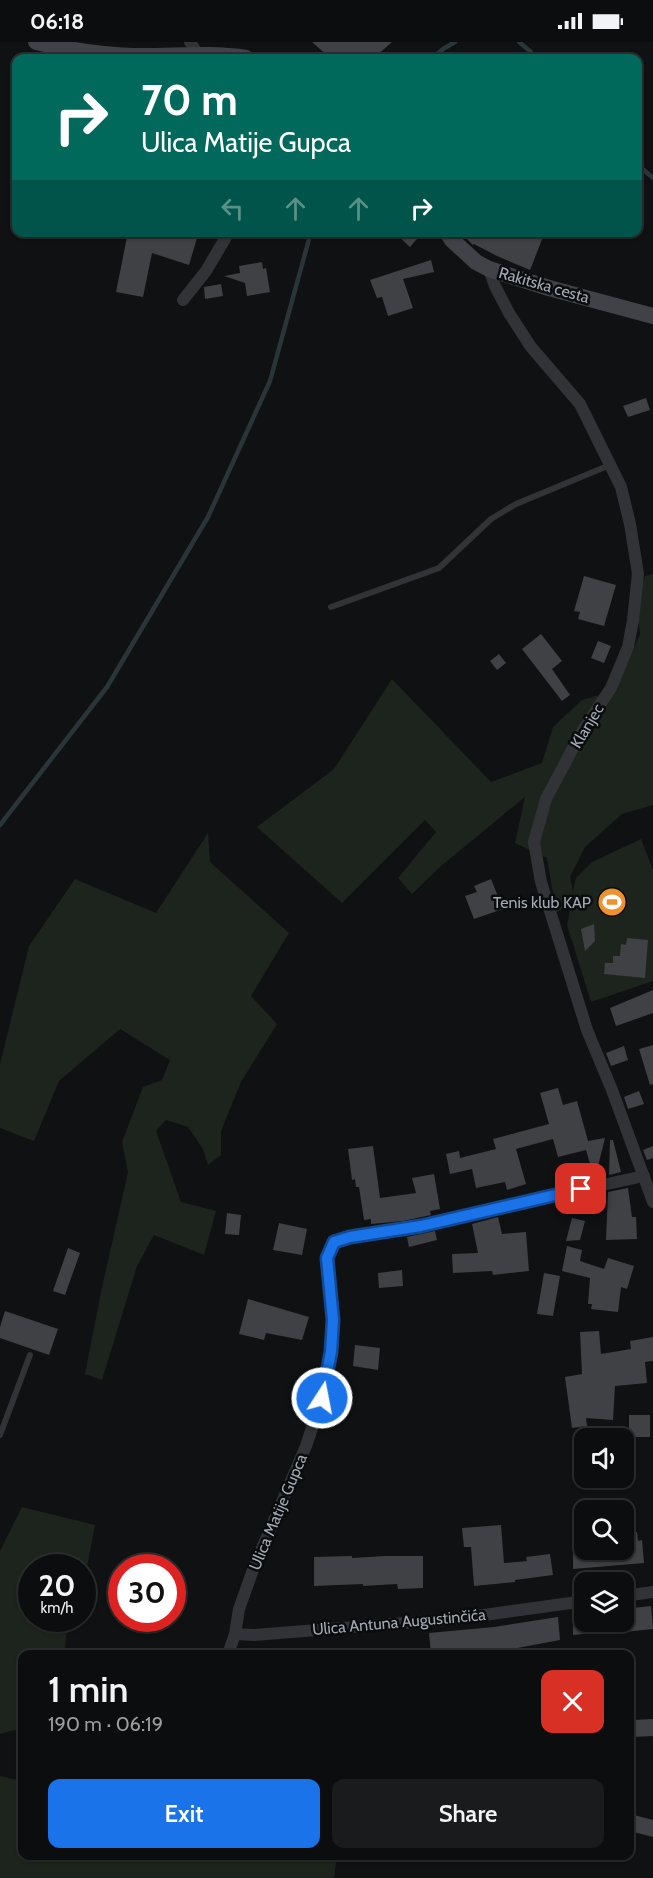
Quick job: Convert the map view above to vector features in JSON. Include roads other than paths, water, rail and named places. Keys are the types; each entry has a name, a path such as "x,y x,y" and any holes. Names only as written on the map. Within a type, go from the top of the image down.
{"main road":[{"path":"36,42 109,54"},
{"path":"150,54 195,49 223,54"},
{"name":"Rakitska cesta","path":"450,237 476,262 489,269 653,316"}],"street":[{"path":"183,300 206,271 226,237"},
{"name":"Klanjec","path":"489,269 509,313 531,347 580,404 611,464 626,506 638,574 630,638 611,688 581,733 546,799 534,842 541,882 587,1030 653,1202"},
{"name":"Ulica Matije Gupca","path":"235,1634 239,1610 254,1568 306,1446 322,1398 331,1352 333,1320 327,1258 334,1242 350,1237 421,1226 519,1202 644,1176"},
{"path":"634,1595 653,1592"},
{"name":"Ulica Antuna Augustinčića","path":"235,1634 254,1635 455,1619 574,1603"},
{"path":"229,1650 235,1634"}],"lane":[{"path":"331,607 439,568 491,519 516,504 611,464"},
{"path":"0,1435 30,1355"}],"waterway":[{"path":"437,54 455,42"},
{"path":"519,42 532,54"},
{"path":"642,168 653,178"},
{"path":"0,825 107,687 208,517 270,381 310,237"}],"place":[{"name":"Tenis klub KAP","path":"612,902"}]}
